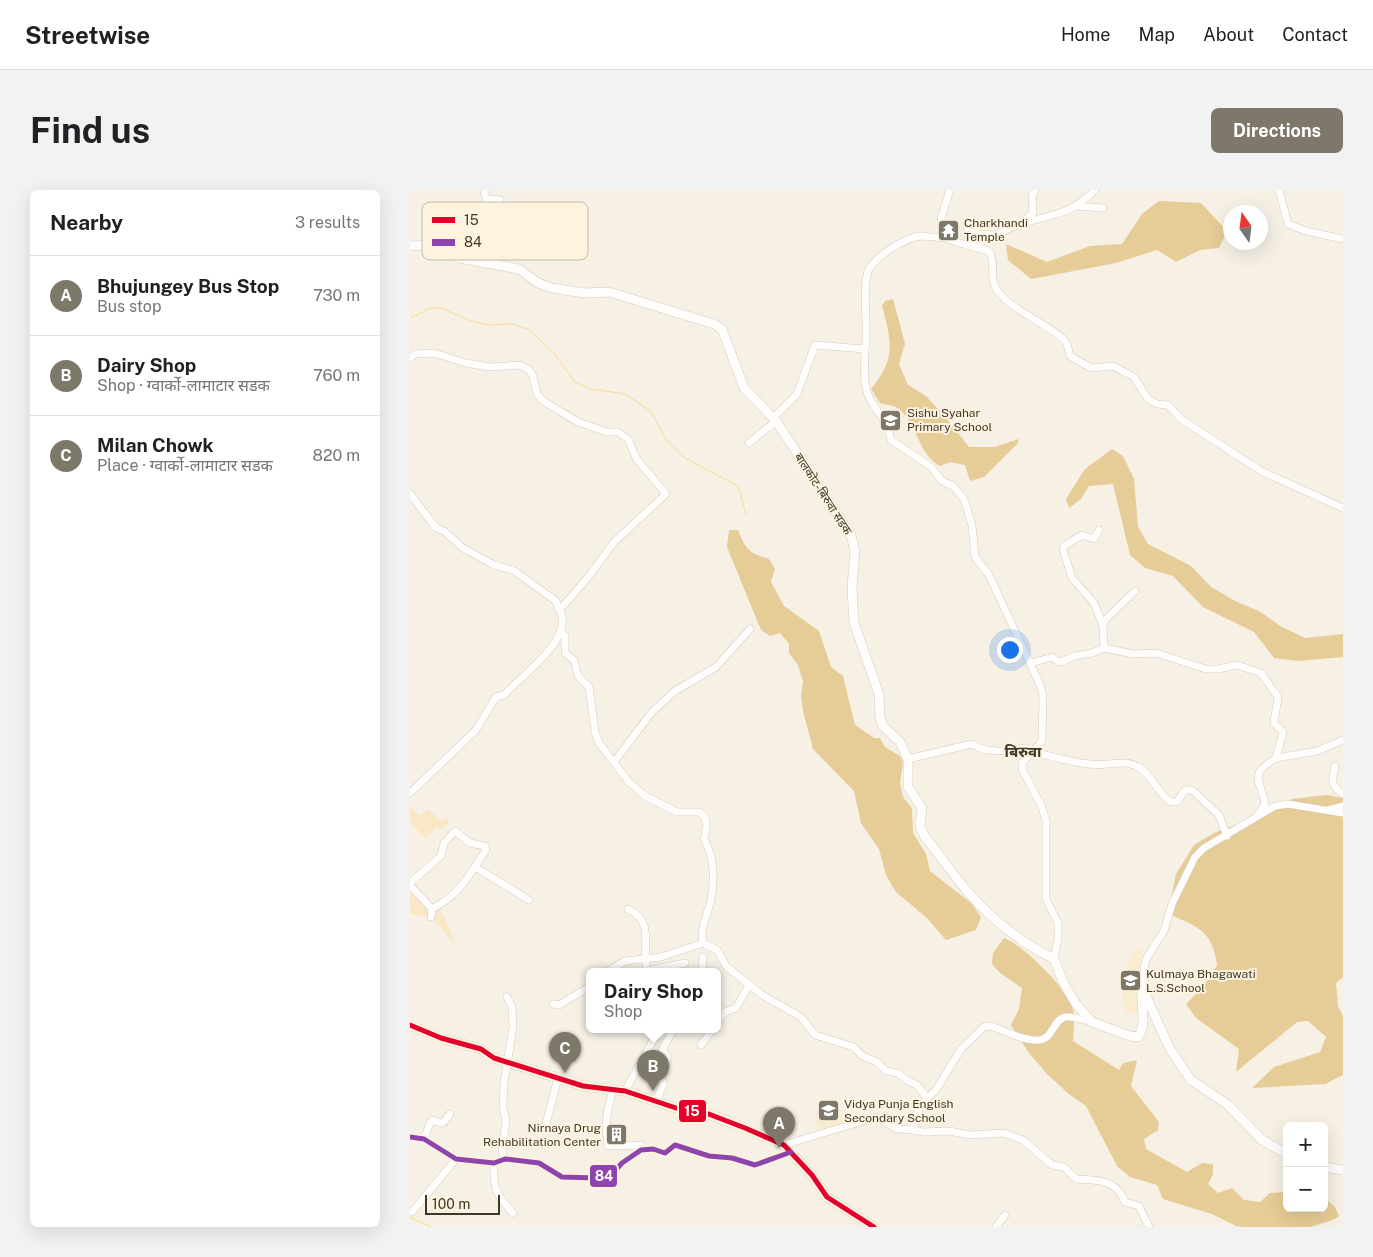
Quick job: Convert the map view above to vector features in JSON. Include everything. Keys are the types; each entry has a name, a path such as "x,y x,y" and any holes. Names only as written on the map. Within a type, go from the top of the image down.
{"main road":[{"name":"बालकोट-बिरुवा सडक","path":"469,260 519,269 538,283 552,288 584,293 609,292 719,327 724,333 736,362 744,388 775,419 851,534 855,551 852,587 854,623 879,694 880,718 883,726 900,742 908,759"},
{"path":"908,759 908,787 922,808 920,827 925,837 974,898 1033,949 1054,959 1072,997 1092,1022 1130,1036 1138,1037 1142,1032 1141,1001 1142,994 1145,994 1170,1050 1191,1080 1228,1105 1262,1140 1283,1152"},
{"path":"410,1025 441,1038 481,1049 494,1058 583,1086 625,1091 680,1109 706,1113 788,1149 812,1175 827,1197 874,1227"},
{"path":"1328,1168 1343,1170"}],"street":[{"path":"484,190 486,199 500,200"},
{"path":"948,238 941,218 950,190"},
{"path":"1017,226 1033,213 1032,196 1034,190"},
{"path":"967,244 1017,226 1062,214 1076,206 1095,190"},
{"path":"1280,190 1280,197 1288,224 1306,231 1343,239"},
{"path":"1076,206 1103,208"},
{"path":"977,228 967,228 970,233 994,235"},
{"path":"1054,959 1058,938 1058,923 1046,899 1046,822 1042,807 1022,769 1022,763 1042,741 1043,697 1031,663 989,575 975,557 972,526 964,499 953,486 942,482 931,467 891,440 888,425 869,398 864,374 867,341 864,318 868,270 902,242 921,235 937,239 948,238 989,251 994,265 991,273 994,286 1005,299 1066,342 1070,356 1092,368 1113,366 1134,377 1148,399 1157,404 1168,405 1181,419 1261,471 1343,508"},
{"path":"749,443 775,419 797,394 815,345 865,349"},
{"path":"410,358 415,354 434,353 466,363 489,367 520,365 529,370 533,376 536,394 543,401 578,422 606,432 618,432 628,438 636,458 666,494 617,538 590,575 563,606 558,607"},
{"path":"410,494 436,528 444,531 464,548 494,565 513,570 556,601 562,612 561,632 546,654 526,675 519,678 504,695 496,697 476,730 410,793"},
{"path":"1099,530 1094,539 1082,535 1064,546 1064,549 1072,578 1094,602 1103,627 1104,648"},
{"path":"1103,627 1105,620 1135,591"},
{"path":"614,762 652,712 675,691 716,667 750,629"},
{"path":"561,632 565,636 565,653 574,660 578,676 589,687 595,732 600,743 629,782 645,796 677,812 699,812 705,818 707,826 704,839 709,848 714,887 703,928 703,943"},
{"path":"1031,663 1052,657 1059,662 1064,661 1074,656 1092,653 1104,648 1133,654 1156,653 1206,669 1237,665 1261,673 1278,697 1274,723 1283,732 1276,758"},
{"path":"1258,815 1265,804 1258,786 1260,771 1268,761 1317,751 1343,740"},
{"path":"908,759 972,744 982,750 997,749 1010,752 1025,748 1031,752 1086,764 1106,765 1120,762 1130,764 1141,769 1166,800 1174,803 1188,789 1219,815 1227,836"},
{"path":"1335,766 1331,781 1333,787 1343,794"},
{"path":"1145,994 1144,970 1146,959 1164,931 1172,904 1195,857 1204,848 1276,806 1288,804 1343,814"},
{"path":"1325,811 1343,806"},
{"path":"431,917 432,909 410,884 441,856 444,843 454,831 470,843 485,846 486,850 465,883 452,898 432,909"},
{"path":"474,867 529,900"},
{"path":"628,909 640,915 646,926 644,968"},
{"path":"612,968 620,962 670,954 703,943 717,950 726,966 762,995 801,1018 815,1035 854,1047 861,1055 877,1062 886,1071 898,1073 908,1082 917,1085 927,1098"},
{"path":"702,968 703,957"},
{"path":"676,968 685,963"},
{"path":"721,1018 727,1010 736,1008 750,985"},
{"path":"553,1004 559,1005 586,989"},
{"path":"505,1159 502,1152 506,1120 503,1099 513,1027 512,1007 507,997"},
{"path":"913,1130 918,1111 927,1098 936,1090 962,1050 984,1027 991,1026 1034,1040 1042,1040 1049,1035 1060,1019 1067,1016 1092,1022"},
{"path":"625,1091 655,1037 655,1033"},
{"path":"656,1101 664,1083 661,1077 668,1057 662,1050 671,1033"},
{"path":"701,1045 710,1033"},
{"path":"546,1124 558,1078"},
{"path":"612,1090 605,1117 608,1146 641,1145 644,1150"},
{"path":"424,1139 433,1120 440,1123 444,1122 450,1114"},
{"path":"410,1137 424,1139 456,1159 494,1163 505,1159 539,1163 562,1177 597,1178 614,1173 622,1163 644,1150 654,1149 665,1153 675,1145 709,1156 732,1158 755,1165 766,1163 788,1149 876,1117 898,1129 923,1132 949,1131 970,1135 1004,1133 1023,1140 1052,1165 1064,1167 1076,1179 1103,1181 1114,1185 1122,1193 1125,1202 1139,1206 1149,1227"},
{"path":"412,1212 456,1159"},
{"path":"494,1163 493,1185 504,1204 513,1213"},
{"path":"996,1227 1005,1214"}],"shaded area":[{"path":"1159,201 1201,203 1223,227 1223,240 1219,248 1200,250 1176,262 1157,250 1116,263 1031,279 1008,260 1006,244 1047,262 1090,246 1122,244 1142,214"},
{"path":"893,299 905,344 899,364 908,385 926,396 969,447 995,447 1019,439 1017,444 984,477 970,481 965,465 950,462 940,466 933,461 922,447 905,416 897,408 880,403 871,389 885,368 888,359 890,340 882,306 885,301"},
{"path":"1112,449 1123,456 1134,479 1138,527 1148,544 1191,566 1211,587 1235,601 1259,611 1282,627 1305,638 1343,634 1343,657 1298,661 1274,658 1254,632 1203,607 1173,576 1145,568 1130,555 1113,484 1089,486 1081,499 1069,508 1066,499 1085,469"},
{"path":"729,530 738,530 749,550 769,559 775,569 771,582 784,606 819,631 831,667 843,676 855,725 874,738 880,738 885,747 900,756 903,762 900,783 903,797 912,808 913,833 926,854 930,871 971,903 981,917 976,930 946,940 927,918 896,892 886,875 879,849 861,823 854,791 813,749 803,711 801,696 803,681 798,665 789,653 789,644 780,633 770,636 761,630 727,547"},
{"path":"1326,795 1343,798 1343,977 1336,983 1338,1006 1343,1016 1343,1075 1325,1084 1252,1088 1274,1067 1320,1052 1326,1037 1308,1021 1297,1022 1236,1072 1239,1049 1196,1018 1186,1004 1203,987 1217,965 1212,944 1202,931 1168,914 1176,874 1194,845 1216,832 1264,815 1292,799"},
{"path":"410,807 419,816 428,809 441,821 446,817 450,821 441,830 437,827 425,838 410,822"},
{"path":"410,877 425,896 442,912 455,944 431,917 410,914"},
{"path":"1004,938 1022,949 1052,978 1061,988 1072,1006 1074,1014 1073,1041 1119,1070 1123,1063 1137,1060 1131,1086 1159,1122 1158,1130 1144,1139 1146,1149 1187,1172 1202,1163 1213,1164 1213,1174 1208,1184 1218,1193 1232,1188 1244,1200 1260,1202 1270,1193 1283,1192 1283,1212 1328,1212 1328,1201 1335,1207 1339,1216 1333,1220 1310,1227 1236,1226 1212,1214 1163,1199 1157,1185 1130,1177 1117,1166 1086,1106 1070,1095 1047,1074 1029,1053 1011,1025 1019,1009 1022,988 1000,973 992,964 993,953"},
{"name":"Kulmaya Bhagawati L.S.School","path":"1139,948 1144,955 1140,975 1140,1013 1126,1013 1120,985 1134,950"},
{"name":"Vidya Punja English Secondary School","path":"819,1098 838,1104 845,1124 818,1130 815,1119"}],"waterway":[{"path":"410,318 431,308 441,308 471,321 490,325 513,324 528,329 554,353 575,382 591,389 626,394 651,412 667,441 685,458 738,486 746,514"},
{"path":"410,1217 431,1227"}],"transit line":[{"name":"15","path":"410,1025 441,1038 481,1049 494,1058 583,1086 625,1091 679,1109 706,1113 745,1128 784,1145 812,1175 827,1197 874,1227"},
{"name":"84","path":"410,1137 424,1139 456,1159 494,1163 505,1159 539,1163 562,1177 597,1178 613,1173 622,1163 641,1150 653,1149 665,1153 675,1145 709,1156 732,1158 755,1165 791,1152"}],"place":[{"name":"Charkhandi Temple","path":"948,230"},
{"name":"Sishu Syahar Primary School","path":"891,420"},
{"name":"Kulmaya Bhagawati L.S.School","path":"1130,981"},
{"name":"Milan Chowk","path":"565,1073"},
{"name":"Dairy Shop","path":"653,1091"},
{"name":"Vidya Punja English Secondary School","path":"828,1111"},
{"name":"Nirnaya Drug Rehabilitation Center","path":"617,1135"},
{"name":"Bhujungey Bus Stop","path":"779,1148"}],"district":[{"name":"बिरुवा","path":"1023,752"}]}
